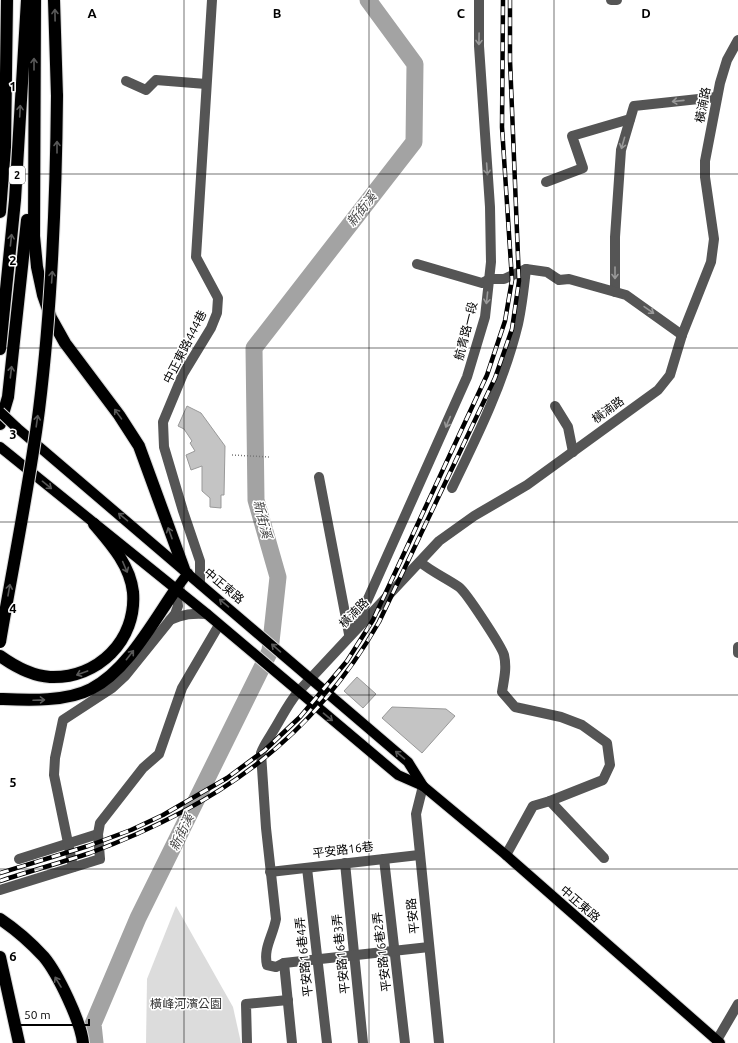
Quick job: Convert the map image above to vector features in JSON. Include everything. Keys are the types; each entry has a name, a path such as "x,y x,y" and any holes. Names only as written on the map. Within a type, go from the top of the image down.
{"highway":[{"name":"2","path":"0,212 4,147 7,0"},
{"name":"2","path":"0,349 15,200 27,0"},
{"path":"35,0 34,236 37,267 43,295 51,318 65,343 123,421 139,446 186,571"},
{"path":"0,642 27,492 47,337 54,238 57,96 54,0"},
{"path":"0,424 8,397 34,159"},
{"path":"0,656 12,664 32,673 50,677 74,675 88,670 106,660 117,648 127,631 133,613 133,591 124,563 115,548 94,524"},
{"path":"0,699 41,700 90,689 105,680 128,657 176,590"},
{"path":"0,919 44,958 69,1000 82,1035 83,1043"},
{"path":"0,957 19,1043"}],"main road":[{"name":"中正東路","path":"0,412 408,762 423,786"},
{"name":"中正東路","path":"3,449 207,614 398,775 423,786 506,855 718,1042"},
{"path":"176,590 186,571"}],"street":[{"name":"中正東路444巷","path":"200,584 200,561 164,447 163,422 183,374 211,328 217,313 218,298 196,257 212,0"},
{"name":"航青路一段","path":"347,638 367,601 467,377 485,317 491,262 490,207 478,46 479,0"},
{"path":"611,0 617,0"},
{"name":"橫湳路","path":"284,963 276,967 267,965 265,956 268,941 274,932 276,919 270,872 261,762 261,753 265,744 272,735 290,702 298,692 347,638 440,541 474,516 527,485 573,452 658,390 670,375 682,335 711,262 714,239 705,178 705,161 717,97 727,60 738,40"},
{"path":"126,81 146,90 156,80 206,84"},
{"path":"615,292 615,237 621,150 634,106 717,97"},
{"path":"546,182 583,168 572,136 630,119"},
{"path":"417,264 482,283 490,279 504,279 526,269 547,272 559,280 569,279 626,295 648,309 682,335"},
{"path":"452,488 490,411 505,367 518,323 526,269"},
{"path":"555,406 568,427 573,452"},
{"path":"319,477 347,638"},
{"path":"420,562 436,575 459,587 469,598 504,653 506,669 502,692 515,706 561,717 582,725 607,743 610,765 603,780 550,801 533,806 506,855"},
{"path":"73,867 67,844 54,775 55,758 62,720 99,697 125,676 170,620 178,606 176,590"},
{"path":"170,620 181,615 192,613 207,614"},
{"path":"0,890 100,859 98,827 103,818 143,768 158,754 182,688 219,625"},
{"path":"738,647 738,653"},
{"name":"平安路","path":"423,786 416,814 439,1043"},
{"path":"550,801 604,858"},
{"path":"19,859 98,834"},
{"name":"平安路16巷","path":"270,872 419,855"},
{"name":"平安路16巷2弄","path":"384,859 406,1043"},
{"name":"平安路16巷3弄","path":"345,863 363,1043"},
{"name":"平安路16巷4弄","path":"307,868 327,1043"},
{"path":"292,1043 284,963 429,947"},
{"path":"247,1043 246,1004 288,1000"},
{"path":"718,1042 738,1004"}],"path":[{"path":"232,455 270,456"}],"green space":[{"name":"橫峰河濱公園","path":"176,906 233,1007 241,1043 146,1043 147,979"}],"building":[{"path":"187,406 201,413 225,446 224,495 221,495 221,508 210,507 210,498 202,491 202,466 191,470 186,455 195,451 190,443 192,441 184,429 178,426"},
{"path":"357,677 376,694 363,708 344,691"},
{"path":"392,707 446,709 455,716 422,753 382,718"}],"waterway":[{"name":"新街溪","path":"95,1043 93,1024 138,918 270,651 278,577 256,500 254,348 414,142 415,64 368,0"}],"railway":[{"path":"0,873 88,846 131,830 163,815 227,778 265,750 300,717 347,661 373,620 487,375 505,321 512,280 502,127 503,0"},
{"path":"0,881 90,853 179,814 219,791 256,764 291,735 323,702 352,664 379,622 495,378 512,329 519,281 510,60 510,0"}]}
